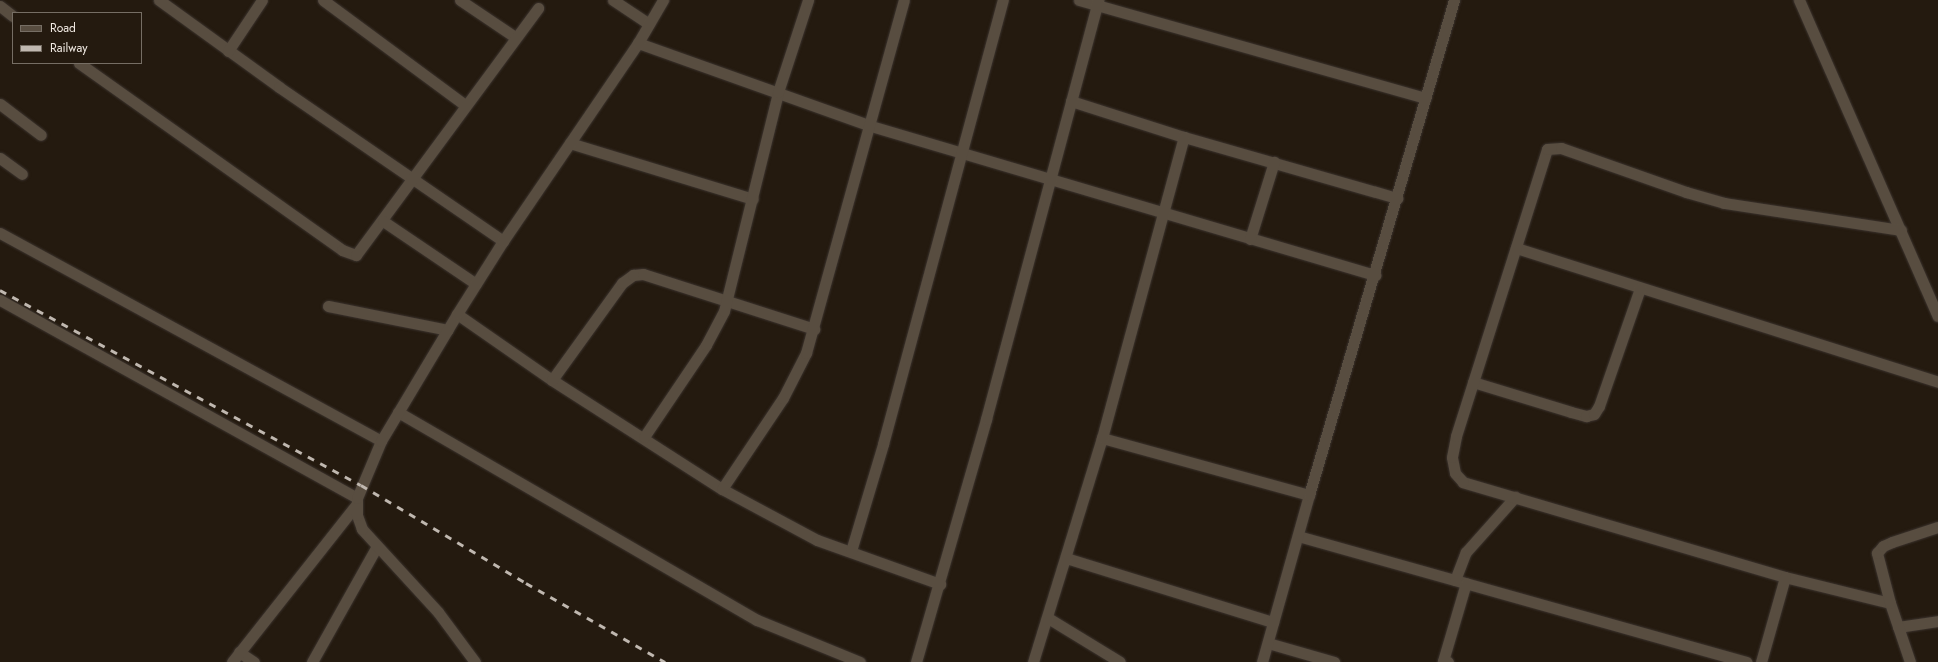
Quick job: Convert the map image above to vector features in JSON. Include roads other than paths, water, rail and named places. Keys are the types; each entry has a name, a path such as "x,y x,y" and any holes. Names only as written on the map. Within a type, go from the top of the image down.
{"street":[{"path":"159,0 228,51 503,241"},
{"path":"228,51 262,0"},
{"path":"323,0 465,105"},
{"path":"460,0 515,37"},
{"path":"614,0 649,24"},
{"path":"232,662 357,501 381,441 457,314 503,241 638,43 663,0"},
{"path":"644,437 710,339 727,300 753,199 778,92 808,0"},
{"path":"722,489 793,381 814,329 871,126 904,0"},
{"path":"851,551 885,436 960,153 1004,0"},
{"path":"1079,0 1097,2 1425,98"},
{"path":"1262,662 1309,495 1454,0"},
{"path":"1799,0 1902,230 1935,298 1938,316"},
{"path":"916,662 940,584 1097,2"},
{"path":"0,6 12,15"},
{"path":"80,64 349,255 356,255 414,180 465,105 538,8"},
{"path":"638,43 871,126 1374,275"},
{"path":"1071,101 1184,137 1397,198"},
{"path":"0,104 41,135"},
{"path":"1033,662 1048,618 1102,438 1162,212 1184,137"},
{"path":"570,142 753,199"},
{"path":"1890,604 1785,577 1463,482 1454,473 1452,457 1456,436 1547,149 1554,147 1686,192 1724,203 1902,230"},
{"path":"0,158 22,174"},
{"path":"1250,238 1274,162"},
{"path":"382,221 476,284"},
{"path":"0,233 381,441"},
{"path":"1516,248 1938,382"},
{"path":"552,380 627,277 643,274 814,329"},
{"path":"1473,382 1586,416 1594,414 1599,406 1640,288"},
{"path":"0,300 357,501"},
{"path":"328,306 448,330"},
{"path":"457,314 552,380 644,437 722,489 796,530 940,584"},
{"path":"398,412 757,620 860,662"},
{"path":"1102,438 1309,495"},
{"path":"1444,662 1466,552 1515,497"},
{"path":"357,501 357,515 362,529 438,612 475,662"},
{"path":"1910,662 1890,604 1878,553 1882,546 1938,527"},
{"path":"1298,536 1747,662"},
{"path":"312,662 377,546"},
{"path":"1066,558 1273,622"},
{"path":"1761,662 1785,577"},
{"path":"1048,618 1120,662"},
{"path":"1898,627 1938,621"},
{"path":"1268,643 1334,662"},
{"path":"239,652 254,662"}],"railway":[{"path":"0,290 361,485 526,583 665,662"}]}
